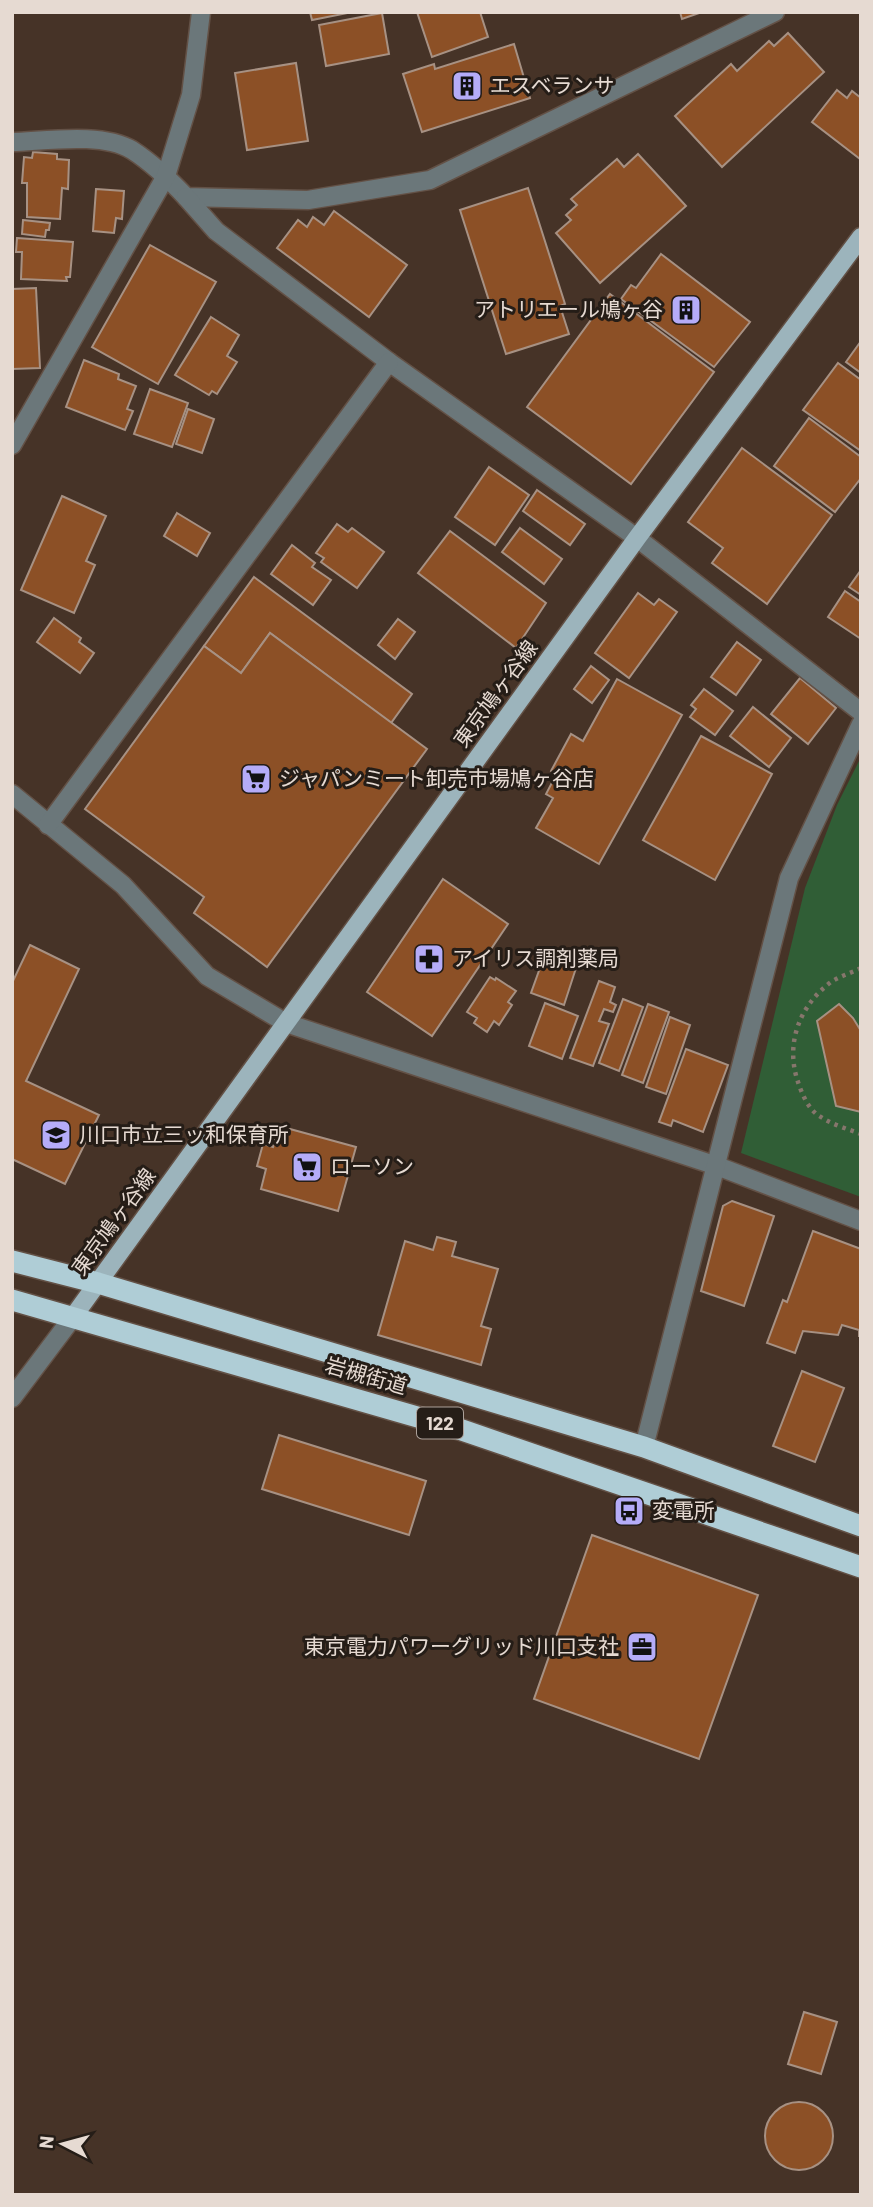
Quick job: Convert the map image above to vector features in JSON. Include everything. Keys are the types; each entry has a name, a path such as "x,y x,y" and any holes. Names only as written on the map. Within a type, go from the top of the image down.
{"highway":[{"name":"岩槻街道","path":"12,1261 98,1283 644,1447 861,1526"},
{"name":"岩槻街道","path":"12,1300 459,1429 861,1567"}],"main road":[{"name":"東京鳩ヶ谷線","path":"73,1317 637,538 861,237"}],"street":[{"path":"12,446 166,176 191,95 201,12"},
{"path":"186,197 308,200 429,180 775,12"},
{"path":"12,142 91,139 130,149 166,176 216,231 389,362 637,538 861,712"},
{"path":"48,825 389,362"},
{"path":"644,1447 789,877 861,724"},
{"path":"12,794 123,885 206,976 286,1023 717,1166 861,1221"},
{"path":"12,1398 73,1317"}],"path":[{"path":"861,968 832,981 812,1000 798,1023 792,1044 793,1068 802,1095 818,1116 861,1134"}],"green space":[{"path":"861,757 861,1197 741,1153 805,888 837,805"}],"building":[{"path":"310,12 347,12 348,13 312,20"},
{"path":"417,12 480,12 488,37 432,57"},
{"path":"680,12 702,12 682,19"},
{"path":"382,13 389,54 326,66 319,25"},
{"path":"788,33 824,72 722,167 675,116 731,64 737,71 769,41 774,46"},
{"name":"エスベランサ","path":"514,44 530,98 422,132 403,74 434,64 435,69"},
{"path":"296,63 308,141 247,150 235,73"},
{"path":"837,90 847,98 852,91 861,98 860,159 812,122"},
{"path":"33,152 57,154 57,159 69,160 68,189 62,188 60,219 27,217 27,183 22,183 24,157 32,158"},
{"path":"638,154 686,206 600,283 556,233 571,220 566,215 577,205 571,199 617,159 624,167"},
{"path":"528,188 565,304 560,306 569,334 506,354 460,210"},
{"path":"96,189 124,191 122,219 116,218 114,233 93,231"},
{"path":"334,211 407,265 369,317 277,248 298,220 307,227 313,217 324,225"},
{"path":"23,220 50,223 49,230 46,230 45,237 22,234"},
{"path":"17,238 73,242 70,277 66,277 67,281 21,279 22,252 16,252"},
{"path":"150,245 216,282 158,384 92,347"},
{"name":"アトリエール鳩ヶ谷","path":"661,254 750,322 714,367 621,299 631,285 636,288"},
{"path":"36,288 40,368 12,369 12,289"},
{"path":"610,294 714,372 631,484 527,407"},
{"path":"211,317 239,335 227,356 237,362 217,394 212,391 209,395 175,375"},
{"path":"861,341 861,373 846,362"},
{"path":"84,360 119,374 118,379 136,386 127,409 133,411 125,430 66,407"},
{"path":"838,363 861,380 861,451 803,410"},
{"path":"150,389 188,403 172,447 134,434"},
{"path":"188,409 214,419 202,453 176,444"},
{"path":"809,418 861,457 861,478 835,512 774,466"},
{"path":"742,448 832,515 767,604 712,563 723,548 688,522"},
{"path":"489,467 529,495 495,545 455,517"},
{"path":"537,490 585,524 570,545 523,511"},
{"path":"62,496 106,516 86,561 95,565 74,613 21,590"},
{"path":"177,513 210,533 197,556 164,536"},
{"path":"337,524 348,532 352,528 384,552 357,588 321,562 324,558 316,553"},
{"path":"520,528 562,559 544,584 502,552"},
{"path":"450,531 546,603 516,648 418,573"},
{"path":"292,545 315,563 312,567 331,580 313,605 271,574"},
{"path":"861,570 861,595 849,587"},
{"path":"254,577 412,694 391,723 270,633 241,673 204,646"},
{"path":"845,591 861,602 861,639 828,617"},
{"path":"638,593 654,605 659,599 677,612 629,678 595,653"},
{"path":"54,618 81,638 79,642 94,653 80,673 37,642"},
{"path":"398,619 415,632 395,659 378,645"},
{"name":"ジャパンミート卸売市場鳩ヶ谷店","path":"270,633 427,749 267,967 194,913 204,897 85,809 204,646 241,673"},
{"path":"737,642 761,660 736,695 711,677"},
{"path":"591,666 609,680 592,703 574,689"},
{"path":"800,678 836,708 808,744 771,714"},
{"path":"617,679 682,715 599,864 536,828 553,798 546,794 556,775 551,771 571,734 583,741"},
{"path":"704,689 733,711 715,735 690,717 696,709 691,705"},
{"path":"753,707 791,738 769,767 730,736"},
{"path":"701,736 772,774 715,880 643,840"},
{"path":"443,879 508,924 432,1036 367,992"},
{"path":"30,945 79,969 26,1081 99,1115 65,1184 12,1159 12,983"},
{"path":"545,954 577,965 564,1005 531,993"},
{"path":"490,977 516,991 508,1002 512,1005 499,1025 494,1021 487,1032 474,1023 477,1018 467,1012"},
{"path":"599,981 615,987 610,1002 616,1005 613,1012 604,1009 599,1021 609,1024 593,1066 570,1058"},
{"path":"623,999 643,1007 619,1071 599,1063"},
{"path":"545,1003 578,1016 562,1059 529,1046"},
{"path":"648,1004 669,1012 643,1083 622,1075"},
{"path":"839,1004 861,1031 861,1112 836,1106 817,1021"},
{"path":"670,1017 690,1025 666,1094 646,1087"},
{"path":"686,1049 728,1065 703,1132 673,1120 671,1126 659,1122"},
{"path":"279,1126 356,1147 338,1211 261,1189 266,1169 257,1166 263,1144 273,1147"},
{"path":"732,1201 774,1216 744,1306 701,1291 723,1206"},
{"path":"813,1231 861,1249 861,1336 859,1330 842,1325 838,1335 803,1331 795,1353 767,1343 783,1300 787,1302"},
{"path":"437,1237 456,1242 452,1256 498,1269 481,1326 491,1329 481,1365 378,1335 405,1241 433,1250"},
{"path":"802,1371 844,1388 815,1462 773,1446"},
{"path":"279,1435 426,1481 409,1535 262,1489"},
{"path":"592,1535 758,1595 699,1759 534,1699"},
{"path":"804,2012 837,2022 821,2074 788,2064"},
{"path":"799,2102 812,2105 823,2112 830,2123 833,2136 830,2149 823,2160 812,2167 799,2170 786,2167 775,2160 768,2149 765,2136 768,2123 775,2112 786,2105"}],"place":[{"name":"エスベランサ","path":"467,86"},
{"name":"アトリエール鳩ヶ谷","path":"686,310"},
{"name":"ジャパンミート卸売市場鳩ヶ谷店","path":"256,779"},
{"name":"アイリス調剤薬局","path":"429,959"},
{"name":"川口市立三ッ和保育所","path":"56,1135"},
{"name":"ローソン","path":"307,1167"},
{"name":"変電所","path":"629,1511"},
{"name":"東京電力パワーグリッド川口支社","path":"642,1647"}]}
